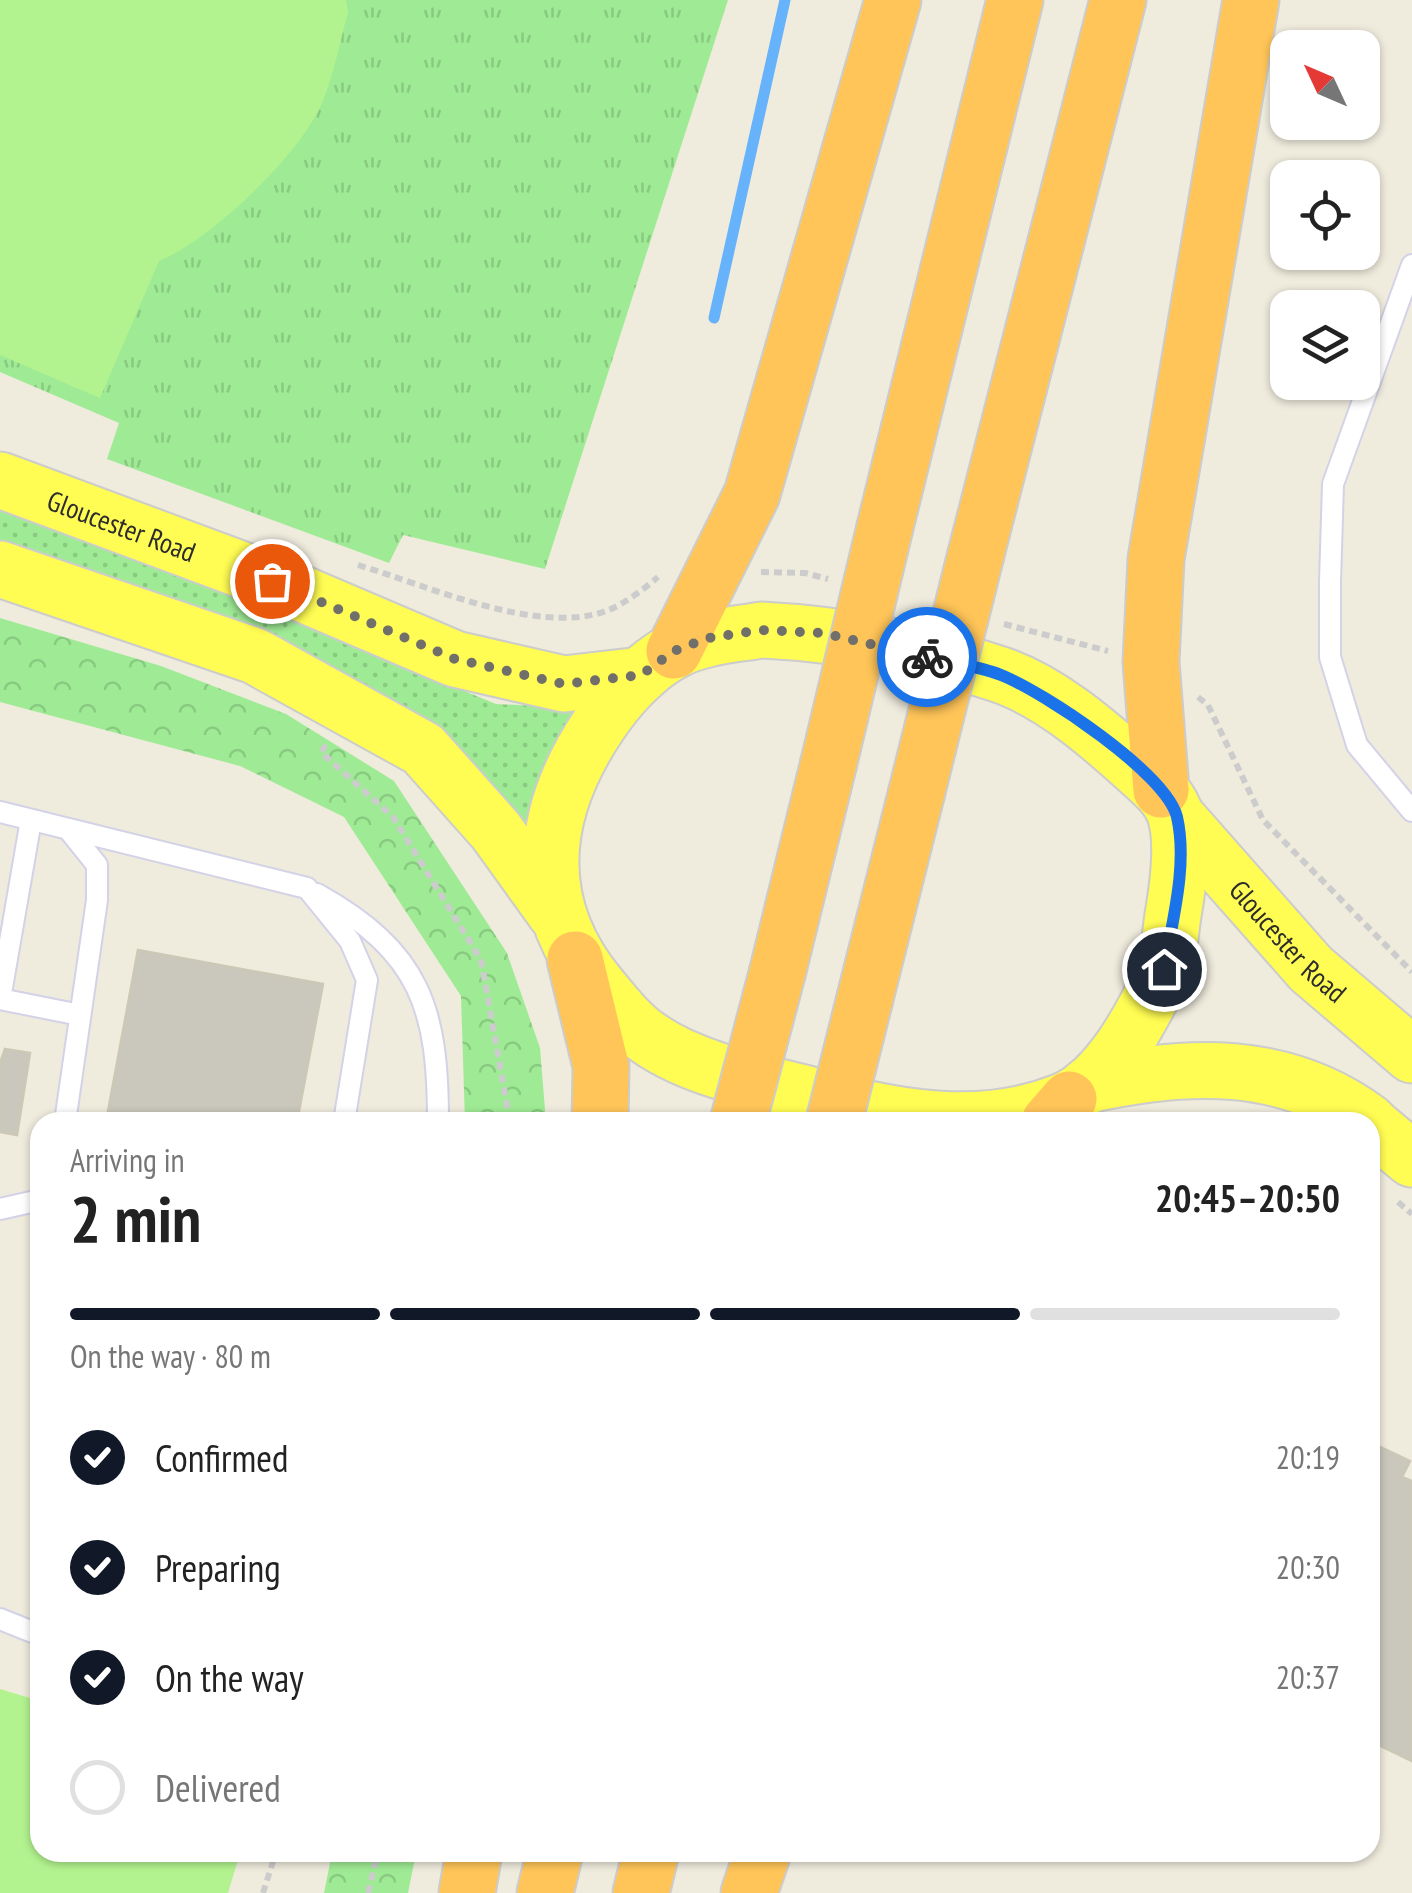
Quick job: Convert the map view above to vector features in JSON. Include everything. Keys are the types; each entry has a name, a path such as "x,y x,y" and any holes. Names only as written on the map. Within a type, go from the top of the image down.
{"highway":[{"path":"658,663 720,560 752,494 893,0"},
{"path":"741,1112 1016,0"},
{"path":"836,1112 1118,0"},
{"path":"1169,803 1150,662 1156,559 1251,0"},
{"path":"565,936 601,1066 600,1112"},
{"path":"467,1893 472,1862"},
{"path":"545,1893 553,1862"},
{"path":"641,1893 649,1862"},
{"path":"749,1893 760,1862"}],"main road":[{"name":"Gloucester Road","path":"0,480 272,581 455,659 564,684 658,663 708,638 761,630 822,633 1000,674 1096,732 1169,803 1311,969 1412,1055"},
{"path":"0,570 255,656 422,748 496,832 565,936 637,1028 697,1063 876,1112"},
{"path":"565,936 550,847 563,790 608,711 658,663"},
{"path":"1069,1102 1148,1005 1164,969 1179,883 1169,803"},
{"path":"1035,1112 1132,1075 1242,1069 1293,1080 1350,1112"},
{"path":"1380,1132 1412,1159"}],"lane":[{"path":"1412,266 1332,484 1330,657 1357,744 1412,811"},
{"path":"0,812 307,888 356,916 401,962 428,1006 438,1074 438,1112"},
{"path":"31,820 0,999 80,1015"},
{"path":"66,1112 97,900 97,865 68,829"},
{"path":"307,888 350,940 367,980 346,1112"},
{"path":"0,1210 30,1202"},
{"path":"0,1619 30,1631"}],"path":[{"path":"344,560 513,612 559,617 606,611 691,551 720,560"},
{"path":"1208,705 1263,820 1412,972"},
{"path":"350,709 321,752 393,817 480,960 508,1112"},
{"path":"263,1893 273,1862"},
{"path":"368,1893 376,1862"}],"green space":[{"path":"0,0 728,0 545,569 403,535 389,563 107,459 119,423 0,372"},
{"path":"0,0 346,0 348,12 334,68 312,122 275,169 228,215 159,261 100,398 0,355"},
{"path":"0,501 496,704 582,708 534,837 0,548"},
{"path":"0,618 161,666 286,714 394,781 507,953 540,1048 545,1112 465,1112 461,996 344,817 240,766 0,702"},
{"path":"0,1689 30,1698 30,1862 237,1862 228,1893 0,1893"},
{"path":"330,1862 414,1862 408,1893 324,1893"}],"building":[{"path":"138,950 323,984 299,1112 108,1112"},
{"path":"5,1049 30,1053 17,1135 0,1132 0,1063"},
{"path":"1380,1447 1410,1461 1402,1477 1412,1481 1412,1761 1380,1746"}],"waterway":[{"path":"714,318 785,0"}],"way so far":[{"path":"272,581 455,659 564,684 641,675 674,651 708,638 761,630 822,633 927,657"}],"route":[{"path":"927,657 1000,674 1054,703 1096,732 1161,790 1176,816 1179,883 1164,969"}]}
